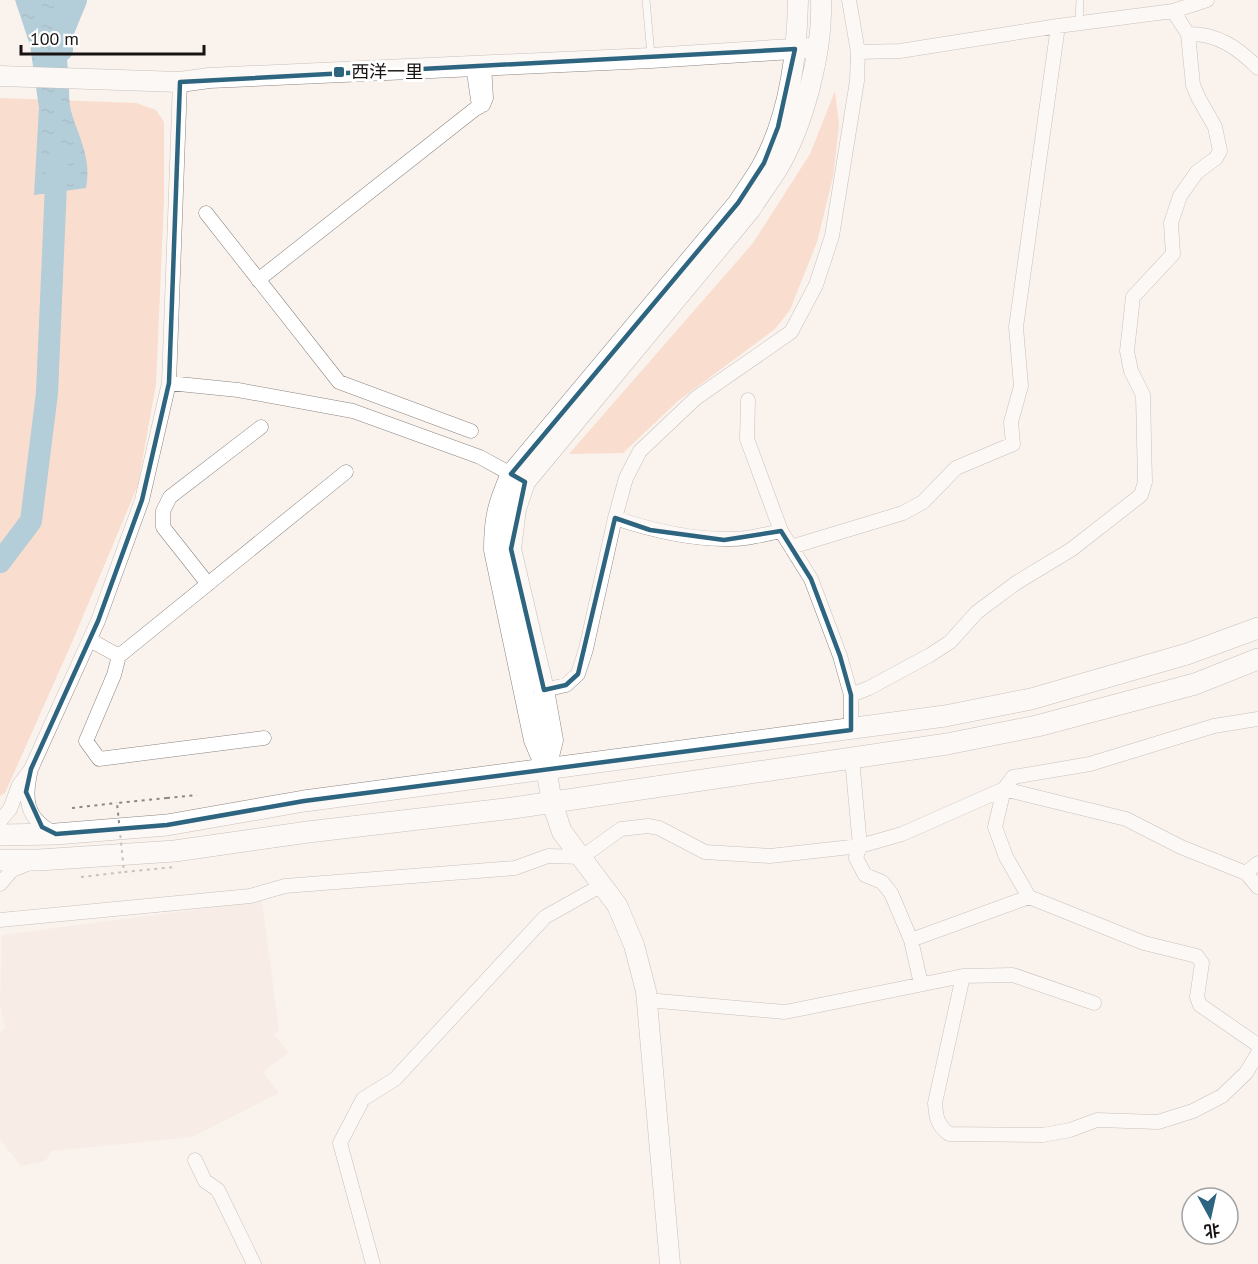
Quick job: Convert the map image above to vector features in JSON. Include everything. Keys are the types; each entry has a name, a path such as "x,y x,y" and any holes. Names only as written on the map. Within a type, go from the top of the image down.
{"main road":[{"path":"670,1264 647,1000 634,945 616,905 562,832 552,803 546,768 534,740 494,550 497,506 738,203 764,163 789,89 795,49 798,0"},
{"path":"546,768 553,740 544,690 511,549 518,478 750,210 779,167 799,123 819,48 821,0"},
{"path":"0,76 180,82 209,78 819,48"},
{"path":"0,835 56,834 167,825 304,801 945,716 1030,699 1187,654 1258,628"},
{"path":"0,860 39,860 175,851 308,832 552,803 947,744 1037,726 1195,684 1258,659"}],"street":[{"path":"544,690 566,685 578,674 586,649 626,478 640,451 696,398 790,332 816,285 832,236 857,81 858,52 849,0"},
{"path":"858,52 900,51 1058,26 1173,11 1207,0"},
{"path":"851,695 869,688 950,642 977,612 1016,583 1072,549 1141,495 1145,482 1143,395 1131,371 1126,351 1133,297 1173,254 1171,223 1180,196 1197,172 1216,158 1220,151 1215,128 1194,85 1188,34 1173,11"},
{"path":"791,547 903,513 923,502 956,468 1013,444 1011,422 1022,386 1016,327 1058,26"},
{"path":"1188,34 1205,33 1241,51 1258,68"},
{"path":"258,280 483,105 486,98 479,65"},
{"path":"56,834 42,827 29,808 26,792 31,770 90,640 142,500 169,383 180,82"},
{"path":"206,213 339,382 471,431"},
{"path":"169,383 238,390 352,411 480,457 518,478"},
{"path":"748,400 747,439 781,531 811,579 840,656 851,695 851,730"},
{"path":"208,584 163,527 164,511 170,496 261,427"},
{"path":"264,738 99,759 86,741 114,675 119,656 346,472"},
{"path":"615,518 650,530 724,540 781,531"},
{"path":"90,640 119,656"},
{"path":"1258,719 1214,726 1090,764 1013,777 1004,789 995,827 1006,857 1029,897 1143,943 1197,956 1203,963 1197,997 1200,1005 1258,1045"},
{"path":"852,759 860,846 856,858 865,875 882,882 891,893 911,940 921,984"},
{"path":"0,821 10,809 19,785 31,770"},
{"path":"0,920 250,896 285,886 515,868 548,856 582,857 621,829 648,826 659,828 705,852 770,856 860,846 902,834 1004,789 1126,819 1181,846 1246,873 1258,887"},
{"path":"0,884 12,870 39,860"},
{"path":"1246,873 1258,863"},
{"path":"373,1264 340,1143 363,1099 395,1079 545,917 602,885"},
{"path":"911,940 1029,897"},
{"path":"647,1000 786,1012 963,976 1013,975 1094,1003"},
{"path":"963,976 935,1103 939,1127 949,1134 1043,1136 1070,1130 1096,1120 1158,1122 1193,1111 1222,1096 1246,1073 1258,1053"},
{"path":"195,1160 205,1182 218,1190 254,1264"}],"lane":[{"path":"646,0 651,58"},
{"path":"1079,24 1080,0"}],"path":[{"path":"72,808 197,795"},
{"path":"117,803 124,872"},
{"path":"81,877 174,867"}],"highlighted area":[{"path":"795,49 778,127 764,163 738,203 511,474 525,482 511,549 544,690 566,685 578,674 615,518 650,530 724,540 781,531 811,579 840,656 851,695 851,730 304,801 167,825 56,834 42,827 26,792 31,769 98,621 142,500 169,383 180,82"}],"shaded area":[{"path":"835,91 839,125 833,177 817,242 790,310 775,329 678,401 623,453 569,454 753,243 810,154"},
{"path":"0,98 136,103 156,110 164,122 164,201 156,384 138,485 73,640 5,793 0,796"},
{"path":"262,901 279,1030 274,1035 289,1052 263,1072 279,1093 192,1137 52,1151 45,1161 21,1166 0,1139 0,1033 5,1028 0,1003 2,935"}],"water":[{"path":"15,0 74,0 67,31 69,97 71,111 86,158 86,188 34,195 39,108 30,45"}],"waterway":[{"path":"62,50 62,34 76,0"},
{"path":"0,562 31,521 47,393 57,161"}],"place":[{"name":"西洋一里","path":"339,72"}]}
